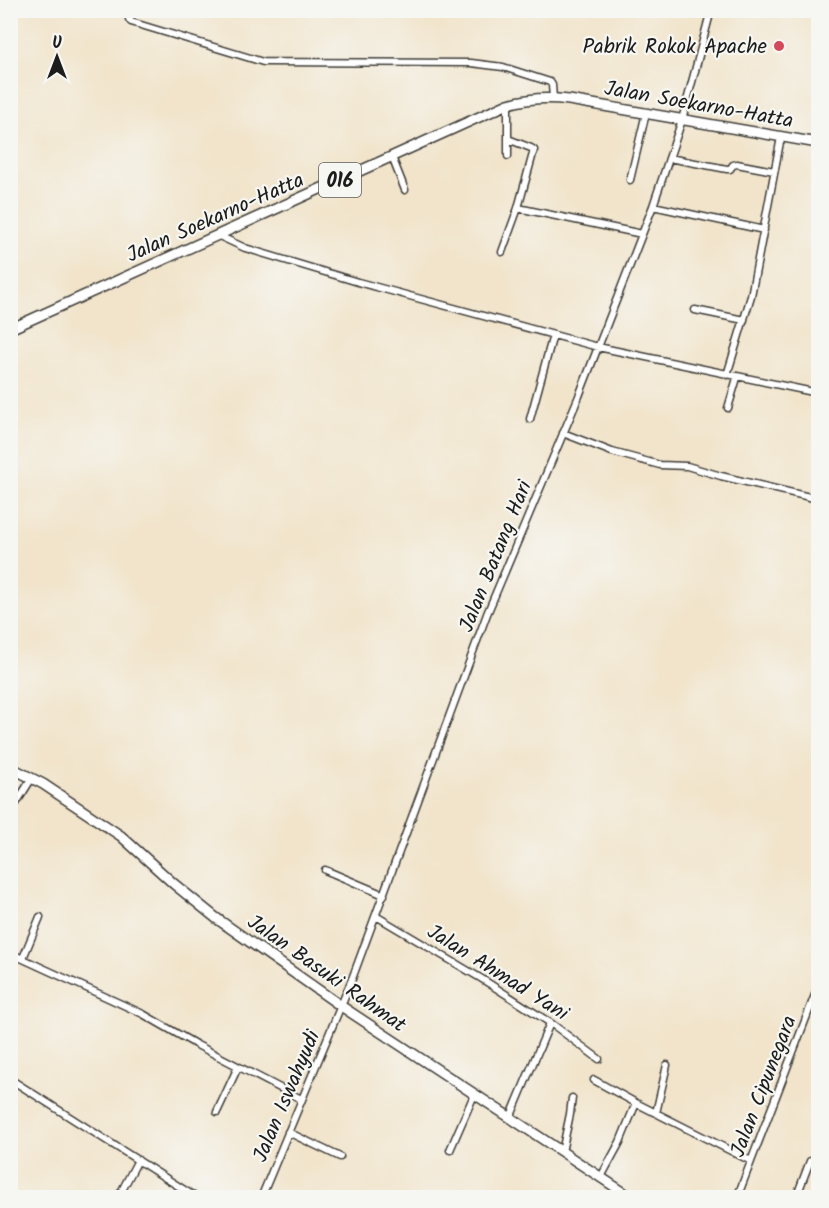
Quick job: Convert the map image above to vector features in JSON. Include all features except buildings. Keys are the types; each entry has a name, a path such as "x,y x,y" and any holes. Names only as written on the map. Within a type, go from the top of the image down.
{"main road":[{"name":"Jalan Soekarno-Hatta","path":"10,329 523,99 553,98 819,143"},
{"name":"Jalan Basuki Rahmat","path":"10,767 32,778 121,836 216,918 341,1006 601,1178 621,1194 632,1197"}],"street":[{"path":"131,10 129,19 131,22 263,62 471,63 503,67 550,82 553,98"},
{"name":"Jalan Batang Hari","path":"341,1006 487,614 579,396 653,206 682,120 711,10"},
{"path":"508,104 508,156"},
{"path":"630,180 646,113"},
{"path":"727,375 751,296 781,137"},
{"path":"502,252 518,208 534,150 508,139"},
{"path":"392,156 405,189"},
{"path":"669,158 727,169 736,164 774,171"},
{"path":"653,206 764,230"},
{"path":"518,208 642,234"},
{"path":"217,235 245,248 358,282 598,348 819,393"},
{"path":"695,310 744,320"},
{"path":"530,419 553,336"},
{"path":"728,408 737,378"},
{"path":"563,433 612,452 660,465 687,466 819,499"},
{"path":"10,813 32,778"},
{"path":"325,870 384,895"},
{"name":"Jalan Ahmad Yani","path":"376,916 482,979 600,1059"},
{"path":"22,958 40,917"},
{"path":"10,953 143,1014 301,1100"},
{"name":"Jalan Cipunegara","path":"737,1197 819,987"},
{"name":"Jalan Iswahyudi","path":"261,1197 341,1006"},
{"path":"510,1118 550,1023"},
{"path":"656,1113 667,1065"},
{"path":"217,1112 238,1067"},
{"path":"10,1079 197,1197"},
{"path":"594,1080 751,1161"},
{"path":"450,1150 474,1095"},
{"path":"562,1152 572,1098"},
{"path":"601,1178 620,1142 636,1103"},
{"path":"288,1132 340,1156"},
{"path":"118,1197 138,1160"},
{"path":"796,1197 810,1161"}],"place":[{"name":"Pabrik Rokok Apache","path":"779,46"}]}
